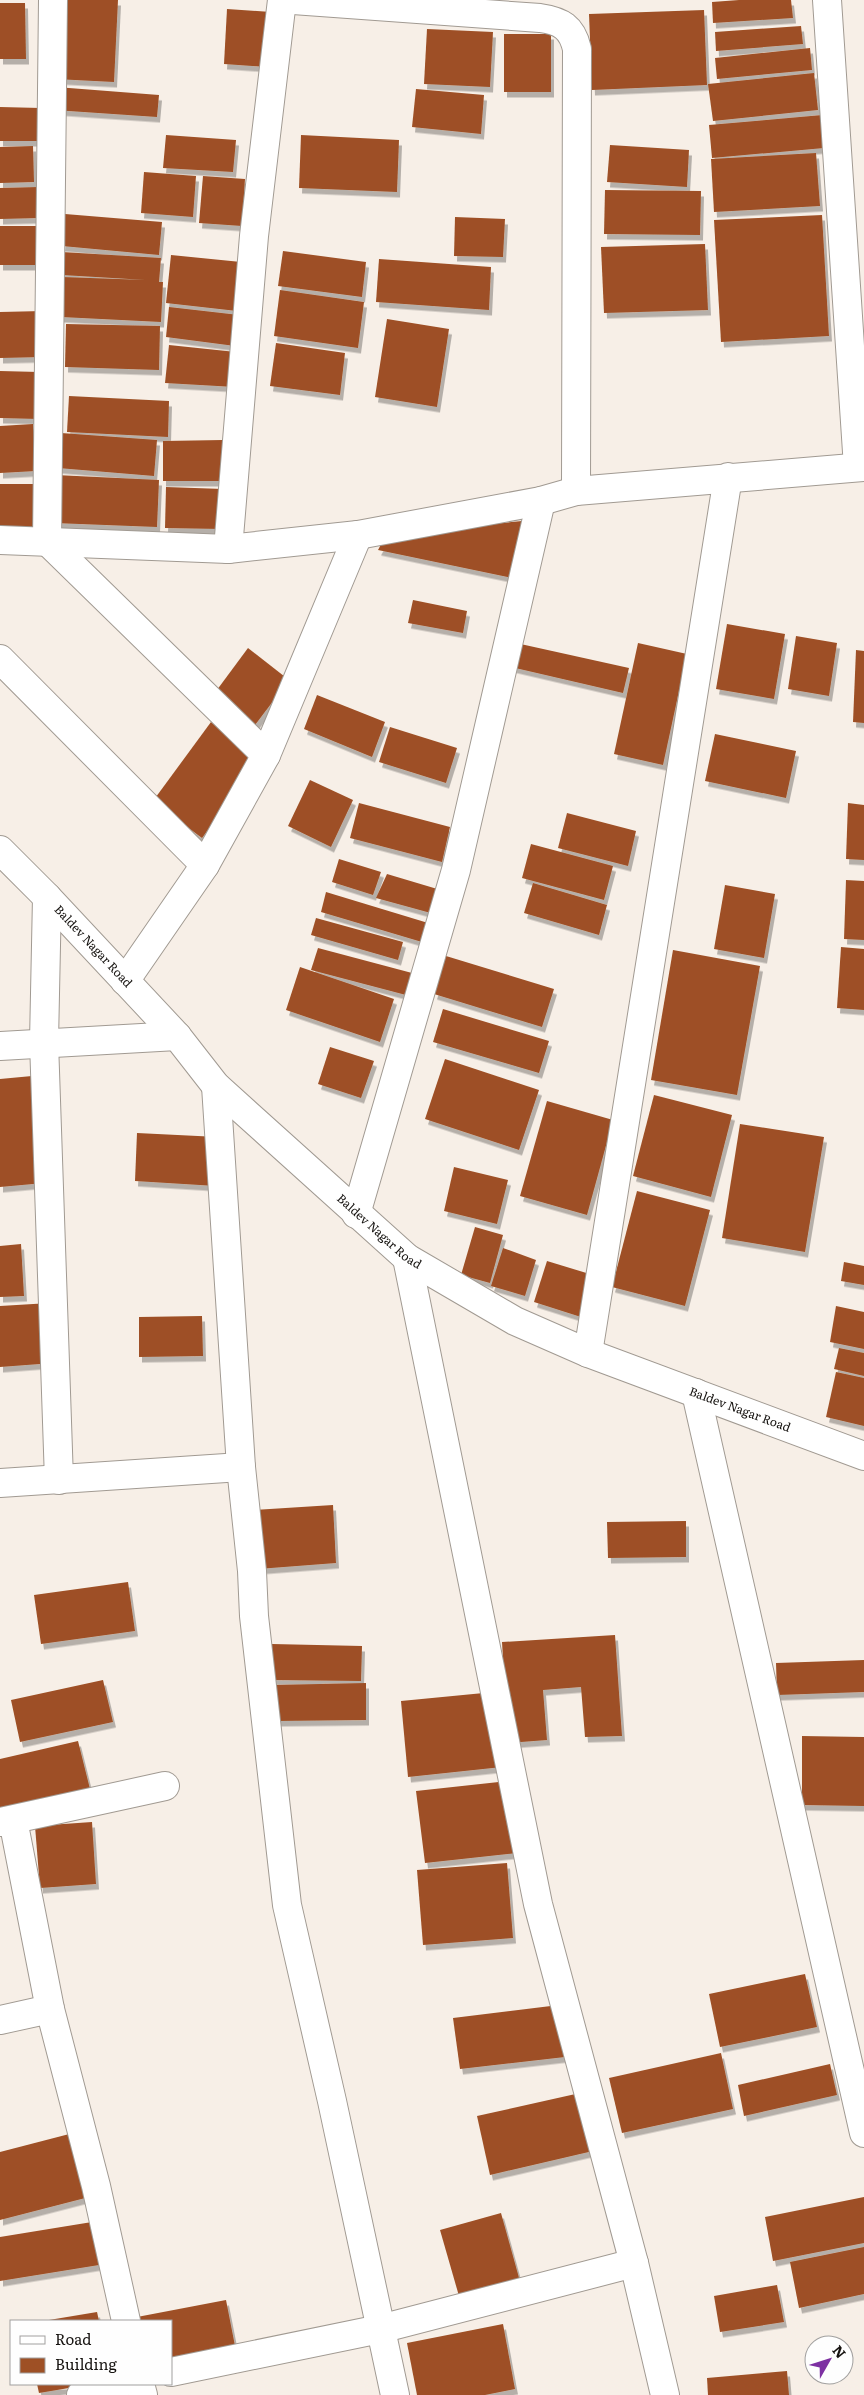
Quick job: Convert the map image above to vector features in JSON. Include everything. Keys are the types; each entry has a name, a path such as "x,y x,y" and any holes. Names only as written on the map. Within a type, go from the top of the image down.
{"street":[{"path":"53,0 47,541 266,755"},
{"path":"228,549 254,236 282,0"},
{"path":"293,0 525,8 568,27 574,38 576,49 576,491"},
{"path":"0,540 228,549 358,535 541,501 576,491 861,467 827,0"},
{"path":"588,1353 728,477"},
{"path":"356,1214 456,870 541,501"},
{"path":"125,981 205,865 266,755 358,535"},
{"path":"0,659 205,865"},
{"name":"Baldev Nagar Road","path":"0,850 47,897 177,1036 216,1086 407,1258 515,1321 588,1353 864,1456"},
{"path":"47,897 44,1042 59,1480"},
{"path":"0,1046 44,1042 177,1036"},
{"path":"216,1086 254,1616 288,1905 332,2101 394,2395"},
{"path":"407,1258 538,1904 634,2264 665,2395"},
{"path":"696,1393 864,2133"},
{"path":"0,1483 242,1467"},
{"path":"126,2320 96,2186 50,2009 7,1821 165,1786"},
{"path":"0,2020 50,2009"},
{"path":"172,2372 380,2329 634,2264"},
{"path":"81,2395 116,2385"}],"building":[{"path":"60,0 118,0 114,82 55,79"},
{"path":"791,0 793,18 713,23 712,2"},
{"path":"0,3 25,3 26,59 0,59"},
{"path":"227,9 271,12 268,67 224,64"},
{"path":"704,10 707,85 592,90 589,14"},
{"path":"801,26 803,44 716,51 715,32"},
{"path":"427,29 493,32 490,87 424,84"},
{"path":"504,34 551,34 551,92 504,92"},
{"path":"810,48 812,70 717,79 715,58"},
{"path":"814,73 818,110 713,121 708,84"},
{"path":"56,87 159,95 157,117 54,110"},
{"path":"416,89 484,95 481,134 412,127"},
{"path":"0,107 41,108 40,141 0,141"},
{"path":"822,115 824,148 712,158 709,125"},
{"path":"166,135 236,140 233,172 163,168"},
{"path":"301,135 399,140 397,192 299,188"},
{"path":"610,145 689,150 687,187 607,182"},
{"path":"33,146 34,182 0,183 0,147"},
{"path":"816,153 820,206 714,212 711,159"},
{"path":"144,172 196,176 193,217 141,213"},
{"path":"203,176 245,179 242,226 199,223"},
{"path":"38,187 39,218 0,219 0,188"},
{"path":"605,190 701,191 700,235 604,234"},
{"path":"65,214 162,222 159,255 62,246"},
{"path":"822,215 829,336 721,342 714,220"},
{"path":"455,217 505,219 503,257 454,256"},
{"path":"0,226 44,226 44,265 0,265"},
{"path":"705,244 708,310 604,313 601,247"},
{"path":"283,251 366,262 362,297 278,286"},
{"path":"62,252 161,258 159,282 163,282 161,322 61,317 62,277 146,280 62,275"},
{"path":"171,255 241,262 237,311 166,303"},
{"path":"379,259 491,267 489,310 376,302"},
{"path":"280,290 364,302 358,348 274,336"},
{"path":"169,307 239,315 235,346 166,337"},
{"path":"43,311 43,357 0,358 0,312"},
{"path":"387,319 449,329 437,407 375,397"},
{"path":"66,324 160,326 159,370 65,367"},
{"path":"276,343 345,353 340,395 270,386"},
{"path":"169,345 236,352 235,387 165,383"},
{"path":"0,371 39,372 39,419 0,418"},
{"path":"69,396 169,401 168,437 67,432"},
{"path":"33,424 36,471 0,473 0,426"},
{"path":"61,433 157,440 154,476 58,468"},
{"path":"223,440 224,481 163,481 163,441"},
{"path":"56,475 159,480 157,527 54,523"},
{"path":"0,484 41,484 42,527 0,528"},
{"path":"166,487 223,489 222,529 165,528"},
{"path":"522,521 512,578 378,550 386,535"},
{"path":"413,600 467,611 463,633 408,623"},
{"path":"727,624 785,634 774,699 716,689"},
{"path":"796,636 837,643 829,696 788,689"},
{"path":"516,643 629,668 623,693 511,667"},
{"path":"638,643 687,654 663,765 614,754"},
{"path":"248,648 289,680 252,729 211,698"},
{"path":"856,650 864,651 864,723 853,722"},
{"path":"317,695 385,722 372,757 304,729"},
{"path":"211,722 260,759 202,838 153,801"},
{"path":"390,727 457,748 446,783 379,762"},
{"path":"715,734 796,751 786,798 705,781"},
{"path":"310,780 353,800 331,847 288,826"},
{"path":"359,803 450,827 442,862 350,838"},
{"path":"848,803 864,805 864,860 846,859"},
{"path":"567,813 636,831 628,866 558,848"},
{"path":"531,844 613,866 604,900 522,878"},
{"path":"339,859 381,872 373,895 332,882"},
{"path":"387,874 444,891 438,915 376,898"},
{"path":"846,880 864,881 864,940 844,939"},
{"path":"533,883 607,905 599,935 524,913"},
{"path":"725,885 775,894 764,958 714,949"},
{"path":"326,892 438,926 432,945 321,912"},
{"path":"316,918 403,942 398,960 311,935"},
{"path":"841,947 864,949 864,1010 837,1008"},
{"path":"318,948 412,973 406,995 311,970"},
{"path":"673,950 760,966 737,1095 651,1080"},
{"path":"446,956 554,989 542,1027 434,994"},
{"path":"300,967 394,999 380,1042 286,1010"},
{"path":"443,1009 549,1041 539,1073 433,1042"},
{"path":"330,1047 374,1061 361,1098 318,1084"},
{"path":"445,1059 539,1090 519,1150 425,1119"},
{"path":"32,1076 44,1183 0,1187 0,1079"},
{"path":"654,1095 732,1115 711,1197 633,1176"},
{"path":"547,1101 613,1120 587,1215 520,1196"},
{"path":"740,1124 824,1137 805,1252 722,1238"},
{"path":"137,1133 218,1137 216,1186 135,1181"},
{"path":"454,1167 508,1180 497,1224 444,1211"},
{"path":"637,1191 710,1210 685,1306 612,1287"},
{"path":"475,1227 503,1235 490,1283 461,1275"},
{"path":"21,1244 24,1296 0,1297 0,1246"},
{"path":"503,1248 536,1260 525,1296 491,1286"},
{"path":"547,1261 593,1275 581,1317 534,1302"},
{"path":"844,1262 864,1266 864,1285 841,1281"},
{"path":"50,1303 53,1363 0,1367 0,1306"},
{"path":"836,1306 864,1312 864,1349 830,1342"},
{"path":"202,1316 203,1356 139,1357 139,1317"},
{"path":"839,1348 864,1353 864,1376 834,1369"},
{"path":"836,1372 864,1378 864,1426 826,1417"},
{"path":"333,1505 336,1563 258,1569 254,1510"},
{"path":"686,1521 686,1557 608,1558 607,1522"},
{"path":"128,1582 135,1631 41,1644 34,1595"},
{"path":"615,1635 622,1736 585,1737 581,1687 543,1690 547,1740 508,1743 502,1642"},
{"path":"272,1644 362,1646 361,1681 272,1680"},
{"path":"864,1660 864,1692 777,1695 776,1663"},
{"path":"103,1680 113,1722 20,1742 11,1700"},
{"path":"366,1683 366,1720 275,1721 274,1685"},
{"path":"494,1692 502,1767 408,1777 401,1701"},
{"path":"802,1736 864,1737 864,1806 802,1805"},
{"path":"78,1741 92,1797 0,1817 0,1759"},
{"path":"508,1781 517,1853 425,1863 416,1791"},
{"path":"92,1822 96,1884 40,1888 35,1826"},
{"path":"507,1863 513,1938 423,1945 417,1870"},
{"path":"805,1974 817,2027 720,2047 709,1994"},
{"path":"559,2005 565,2057 460,2069 453,2018"},
{"path":"721,2053 733,2109 622,2133 609,2078"},
{"path":"830,2064 837,2095 744,2116 738,2085"},
{"path":"580,2093 593,2151 490,2175 477,2116"},
{"path":"77,2132 93,2196 0,2220 0,2152"},
{"path":"864,2197 864,2243 773,2261 765,2217"},
{"path":"501,2213 521,2285 461,2303 440,2230"},
{"path":"92,2222 99,2265 0,2281 0,2237"},
{"path":"864,2247 864,2294 799,2308 790,2262"},
{"path":"777,2285 784,2322 720,2332 714,2296"},
{"path":"226,2300 236,2351 172,2364 172,2320 138,2320 137,2317"},
{"path":"97,2312 99,2320 49,2320"},
{"path":"503,2324 515,2389 485,2395 417,2395 407,2343"},
{"path":"787,2371 789,2395 708,2395 707,2378"},
{"path":"37,2385 87,2385 39,2393"}]}
